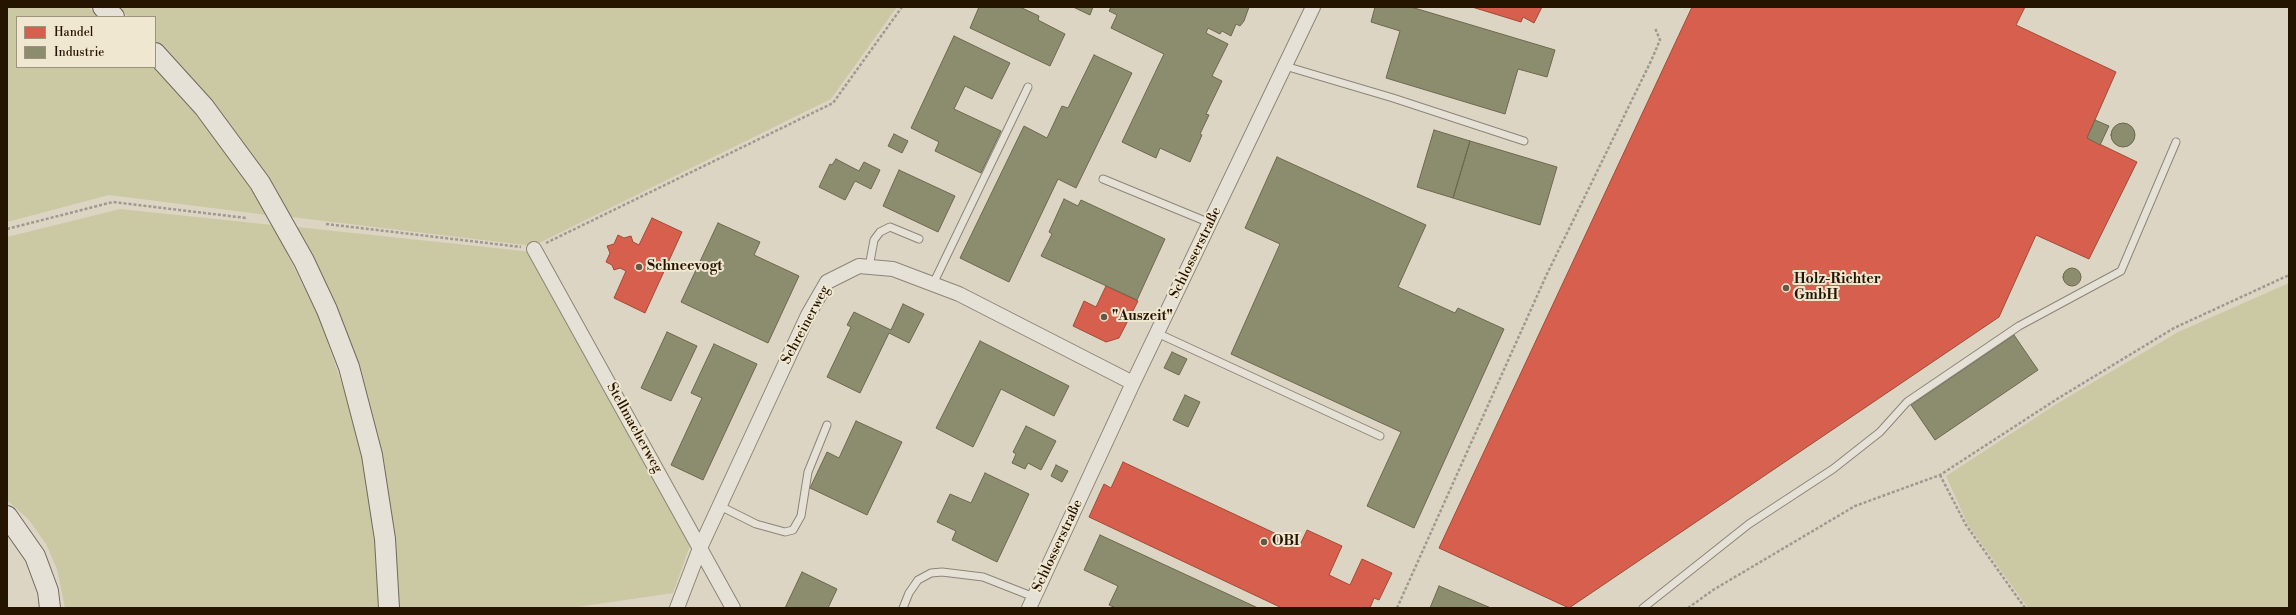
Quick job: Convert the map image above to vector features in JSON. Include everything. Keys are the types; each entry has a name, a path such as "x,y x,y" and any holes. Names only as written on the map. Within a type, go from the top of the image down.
{"main road":[{"path":"103,7 113,16"},
{"path":"156,55 204,107 260,183 304,261 327,310 356,389 374,461 385,539 389,608"},
{"path":"7,516 35,556 48,591 50,608"}],"street":[{"name":"Schlosserstraße","path":"1032,602 1157,333 1313,7"},
{"name":"Stellmacherweg","path":"534,249 733,608"},
{"name":"Schreinerweg","path":"677,608 700,548 808,315 827,282 859,266 893,269 959,294 1133,384"}],"lane":[{"path":"1284,66 1393,98 1524,141"},
{"path":"933,284 1028,87"},
{"path":"1643,608 1749,524 1833,469 1880,432 1907,402 2018,326 2121,271 2176,142"},
{"path":"1103,179 1210,223"},
{"path":"869,267 874,240 885,229 890,227 919,239"},
{"path":"1157,333 1380,436"},
{"path":"720,506 756,524 785,532 793,530 801,516 808,472 827,425"},
{"path":"903,608 909,593 918,580 931,573 942,572 983,577 1032,602"}],"path":[{"path":"326,224 534,249 833,103 902,7"},
{"path":"1397,608 1546,276 1651,61 1660,40 1655,28"},
{"path":"7,229 113,202 246,218"},
{"path":"1688,608 1713,590 1855,506 1940,475 2057,399 2174,328 2289,275"},
{"path":"1940,475 1966,526 2025,608"}],"shaded area":[{"path":"7,7 88,7 99,16 16,16 16,68 155,68 197,116 238,169 267,215 109,195 7,222"},
{"path":"117,7 897,7 831,99 533,246 291,217 258,163 214,104 156,41 156,16 128,16"},
{"path":"120,209 273,225 319,318 357,427 369,485 376,540 379,608 65,608 57,569 46,544 29,520 7,500 7,237"},
{"path":"297,227 533,252 691,543 673,593 571,608 398,608 395,543 387,483 373,421 318,267"},
{"path":"2289,283 2289,608 2028,608 1968,525 1946,476 2058,403 2178,332"}],"building: Handel":[{"path":"1472,7 1542,7 1534,23 1523,17 1521,22"},
{"name":"Holz-Richter GmbH","path":"1692,7 2025,7 2016,25 2116,72 2087,138 2137,162 2089,259 2036,235 1999,317 1569,608 1439,548"},
{"name":"Schneevogt","path":"652,218 682,232 645,313 614,298 626,271 620,268 614,270 612,265 606,262 610,253 607,246 614,244 618,235 624,238 631,236 633,242 639,245"},
{"name":"\"Auszeit\"","path":"1106,286 1138,301 1119,338 1106,342 1073,326 1084,301 1096,307"},
{"path":"1123,462 1300,545 1307,530 1342,546 1329,575 1350,585 1362,559 1392,573 1379,600 1374,598 1370,608 1282,608 1089,517 1104,484 1111,488"}],"building: Industrie":[{"path":"979,7 1020,7 1039,16 1038,20 1065,34 1050,66 970,28"},
{"path":"1073,7 1093,7 1090,15"},
{"path":"1111,7 1249,7 1244,21 1240,26 1236,24 1231,36 1222,31 1220,34 1208,28 1206,33 1228,44 1212,76 1222,81 1206,114 1209,115 1200,134 1202,135 1190,162 1160,148 1156,158 1122,142 1164,54 1111,28 1117,15 1109,11"},
{"path":"1375,7 1411,7 1555,50 1547,77 1518,69 1505,114 1386,78 1400,31 1371,22"},
{"path":"954,36 1010,63 992,99 965,86 954,109 1001,131 981,173 935,151 939,142 911,128"},
{"path":"1094,55 1132,73 1076,188 1058,179 1009,282 960,258 1024,126 1047,138 1062,106 1068,108"},
{"path":"2095,120 2109,126 2100,145 2087,138"},
{"path":"2123,123 2132,126 2135,135 2132,144 2123,147 2114,144 2111,135 2114,126"},
{"path":"1434,130 1470,141 1453,198 1417,187"},
{"path":"894,134 908,141 902,153 888,146"},
{"path":"1470,141 1557,167 1540,225 1453,198"},
{"path":"1277,157 1426,225 1398,287 1455,313 1458,308 1504,329 1414,528 1367,506 1401,432 1231,354 1280,244 1245,228"},
{"path":"836,159 859,171 864,162 880,170 871,189 855,181 845,200 819,187 830,164 832,165"},
{"path":"899,170 955,196 938,232 883,206"},
{"path":"1064,199 1078,206 1081,200 1165,239 1137,300 1041,256 1052,234 1049,232"},
{"path":"718,223 760,242 754,255 799,276 768,343 681,302"},
{"path":"2068,268 2076,268 2081,273 2079,284 2076,286 2068,286 2063,281 2063,273"},
{"path":"903,304 924,314 909,343 889,333 860,393 827,377 851,327 847,325 854,312 891,330"},
{"path":"667,332 697,346 671,401 641,388"},
{"path":"2014,335 2038,370 1935,440 1911,405"},
{"path":"980,341 1069,386 1054,416 1001,389 973,447 936,428"},
{"path":"714,344 757,364 703,480 671,465 702,398 691,393"},
{"path":"1172,352 1187,359 1179,375 1164,368"},
{"path":"1185,395 1200,402 1188,427 1173,420"},
{"path":"856,421 902,442 867,515 810,488 827,452 839,458"},
{"path":"1026,426 1056,441 1041,470 1028,463 1025,469 1012,463 1016,454 1013,452"},
{"path":"1056,465 1068,471 1062,482 1051,476"},
{"path":"985,473 1029,494 997,562 952,540 956,531 937,522 950,494 971,503"},
{"path":"1100,535 1258,608 1116,608 1109,605 1118,586 1084,570"},
{"path":"802,572 837,589 828,608 785,608"},
{"path":"1439,586 1491,608 1430,608"}],"place":[{"name":"Schneevogt","path":"639,267"},
{"name":"Holz-Richter GmbH","path":"1786,288"},
{"name":"\"Auszeit\"","path":"1104,317"},
{"name":"OBI","path":"1264,542"}]}
